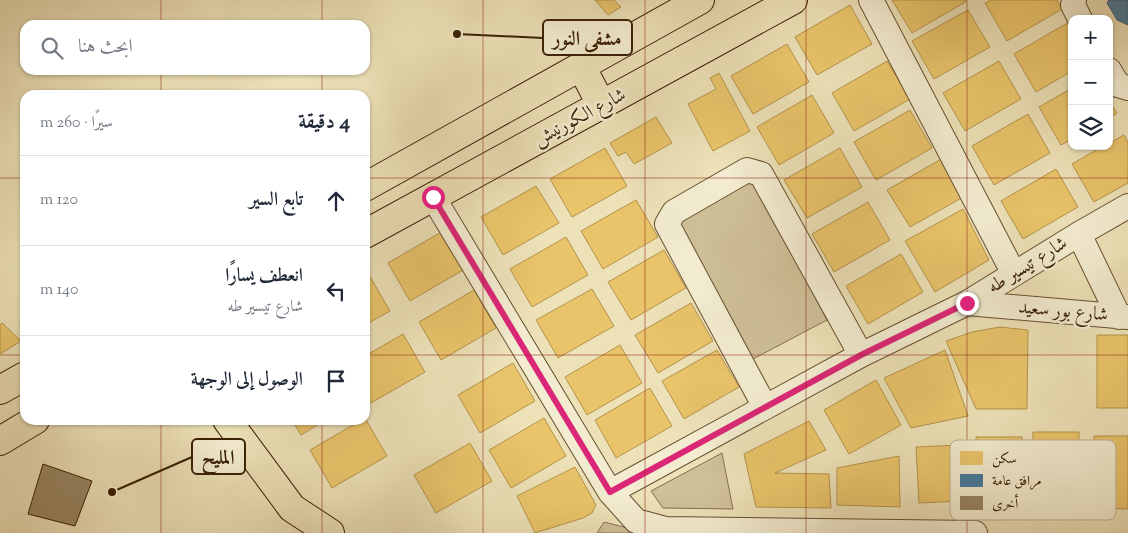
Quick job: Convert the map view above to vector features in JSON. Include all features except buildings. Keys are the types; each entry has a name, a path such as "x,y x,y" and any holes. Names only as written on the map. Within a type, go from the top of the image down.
{"main road":[{"path":"370,184 700,0"},
{"name":"شارع الكورنيش","path":"370,231 793,0"},
{"path":"581,66 602,106"},
{"path":"0,390 20,379"},
{"path":"0,441 27,425"},
{"path":"231,425 292,508 330,533"}],"street":[{"path":"871,0 1014,274"},
{"path":"1074,0 1072,5 1078,15"},
{"path":"1113,77 1118,85 1128,88"},
{"path":"764,407 667,224 674,212 747,170 761,174 861,355"},
{"path":"433,197 610,492 636,521 666,529 975,533"},
{"name":"شارع تيسير طه","path":"610,492 861,355 967,303 1128,206"},
{"path":"1079,234 1123,317"},
{"name":"شارع بور سعيد","path":"967,303 1123,317"}],"shaded area":[{"path":"752,178 827,320 753,359 676,219"},
{"path":"722,453 733,509 663,508 651,491"},
{"path":"604,522 647,533 597,533"}],"place":[{"name":"مشفى النور","path":"457,34"},
{"name":"المليح","path":"112,492"}],"route":[{"path":"433,197 610,492 861,355 967,303"}]}
